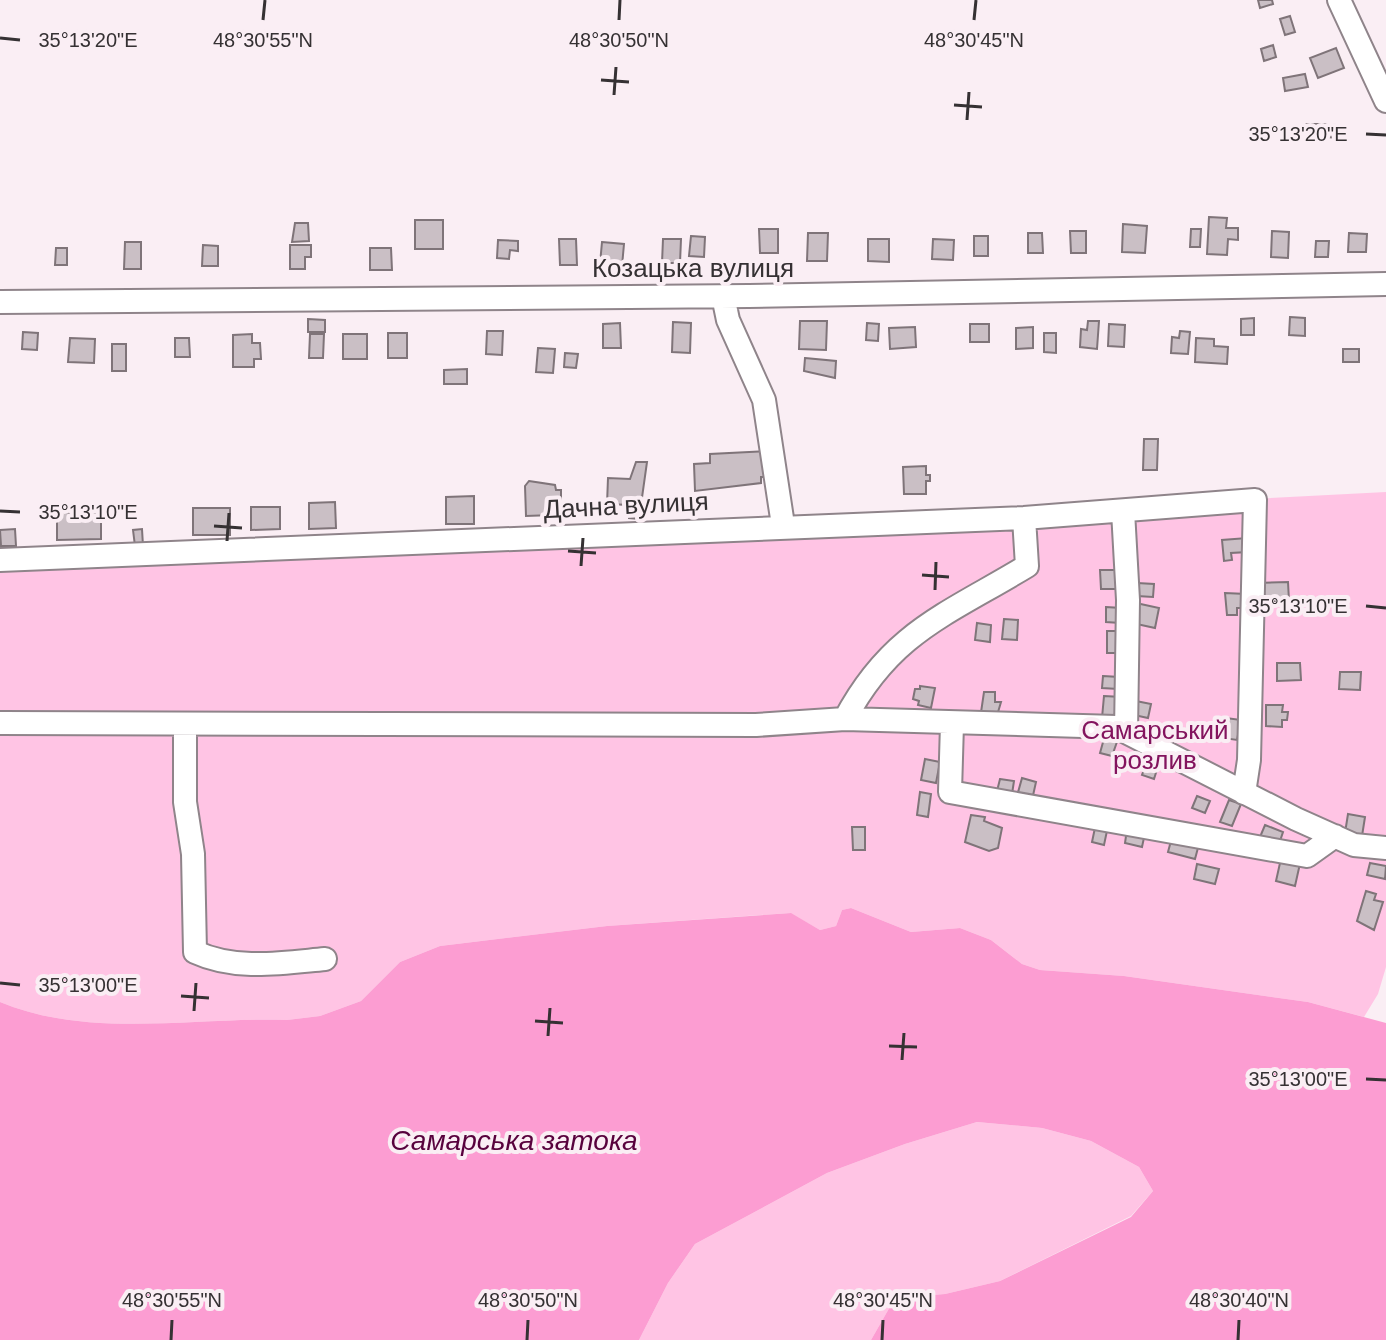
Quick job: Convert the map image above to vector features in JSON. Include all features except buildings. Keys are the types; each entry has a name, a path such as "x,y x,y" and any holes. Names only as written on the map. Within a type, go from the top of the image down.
{"street":[{"path":"1339,0 1377,59 1386,101"},
{"name":"Козацька вулиця","path":"0,302 723,296 1386,284"},
{"path":"723,296 728,320 764,400 783,525"},
{"name":"Дачна вулиця","path":"0,560 358,547 783,525 1024,518 1255,500 1249,745 1244,793"},
{"path":"1123,511 1128,600 1126,732"},
{"path":"845,719 861,689 892,651 930,620 1027,566 1024,518"},
{"path":"0,723 756,725 845,719 1116,727 1354,845 1386,848"},
{"path":"185,724 185,802 193,854 195,952 207,958 259,966 325,959"},
{"path":"952,724 950,792 1307,856 1335,836"}],"green space":[{"name":"Самарський розлив","path":"1386,492 1386,967 1378,994 1364,1017 1308,1002 1124,976 1040,970 1022,964 991,940 960,928 911,932 851,908 842,910 836,926 820,930 790,913 607,926 440,946 400,962 361,1001 320,1016 287,1020 105,1023 34,1013 0,1002 0,565"},
{"path":"977,1122 1042,1128 1091,1141 1139,1167 1153,1191 1131,1216 1000,1281 945,1294 895,1298 871,1340 639,1340 668,1283 695,1244 827,1173"}],"water":[{"name":"Самарська затока","path":"851,908 911,932 960,928 991,940 1022,964 1040,970 1124,976 1308,1002 1386,1023 1386,1340 871,1340 895,1298 945,1294 1000,1281 1131,1217 1153,1191 1139,1167 1091,1141 1042,1128 977,1122 827,1173 695,1244 668,1283 639,1340 0,1340 0,1002 69,1020 105,1023 287,1020 320,1016 361,1001 400,962 440,946 607,926 791,913 820,930 836,926 842,910"}]}
